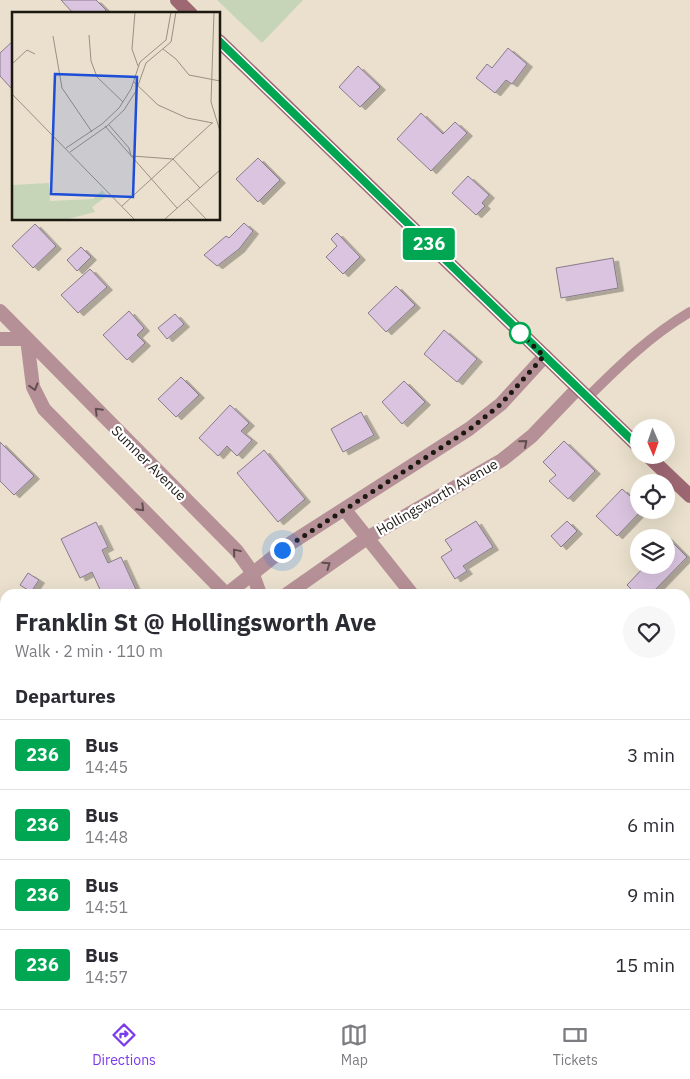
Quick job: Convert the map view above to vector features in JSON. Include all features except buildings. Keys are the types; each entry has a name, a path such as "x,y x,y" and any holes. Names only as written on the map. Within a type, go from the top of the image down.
{"main road":[{"path":"176,0 189,12"},
{"path":"220,42 630,438"},
{"path":"656,464 690,496"}],"street":[{"name":"Sumner Avenue","path":"0,311 228,542 252,572 258,589"},
{"path":"0,339 27,339 33,387 44,410 221,589"},
{"path":"232,589 291,543 470,429 501,404 544,356"},
{"name":"Hollingsworth Avenue","path":"294,589 367,538 502,460 582,393"},
{"path":"345,510 408,589"}],"lane":[{"path":"582,393 690,312"}],"green space":[{"path":"217,0 303,0 262,43"}],"bus line":[{"name":"236","path":"220,42 630,438"}],"route":[{"path":"282,550 313,528 433,454 470,429 501,404 544,356 516,329 520,333"}]}
